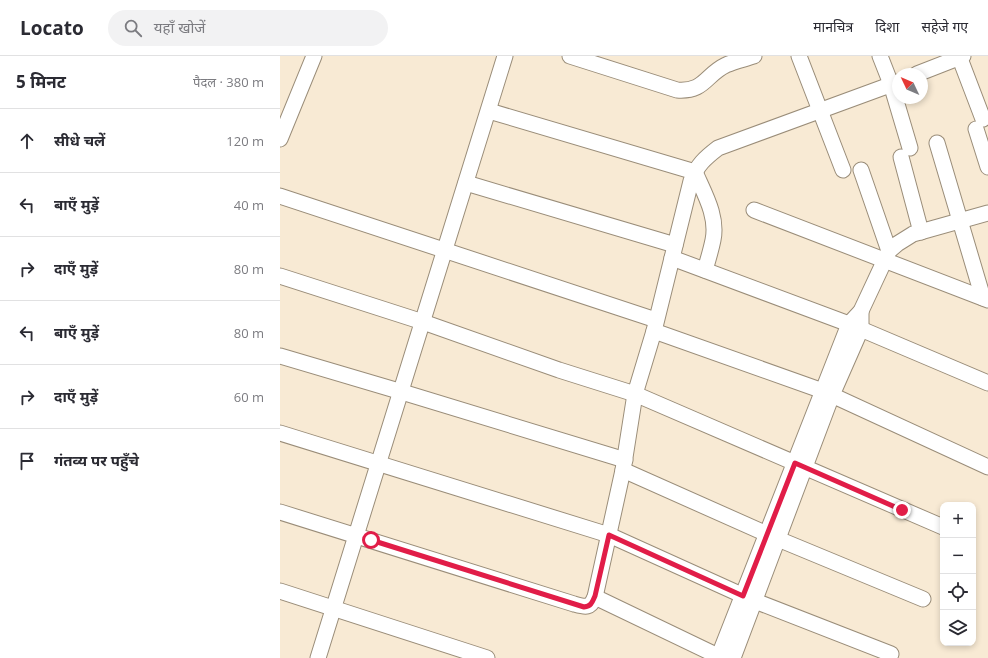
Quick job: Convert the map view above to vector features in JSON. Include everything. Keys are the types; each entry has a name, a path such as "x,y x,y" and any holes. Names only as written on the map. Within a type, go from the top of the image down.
{"street":[{"path":"280,139 284,118 314,56"},
{"path":"318,658 402,392 444,250 489,111 505,56"},
{"path":"570,56 677,90 695,88 716,70 727,64 754,56"},
{"path":"799,56 843,170"},
{"path":"880,56 892,79"},
{"path":"928,70 961,57 979,124 988,167"},
{"path":"280,512 584,607 589,606 595,596 609,535 624,465 635,394 655,325 694,172 704,158 718,148 892,84"},
{"path":"898,104 921,232"},
{"path":"489,111 694,172 711,208 714,224 714,239 705,270"},
{"path":"937,143 986,299"},
{"path":"861,170 887,255"},
{"path":"466,183 673,252 705,270 855,326 988,383"},
{"path":"280,196 444,250 655,325 828,393 988,467"},
{"path":"754,210 887,255 986,299"},
{"path":"595,596 723,658 749,599 861,311 887,255 897,244 921,232 988,213"},
{"path":"280,276 423,322 558,370 635,394 940,526"},
{"path":"280,356 402,392 624,465 773,536 923,599"},
{"path":"280,433 609,535 749,599 891,654"},
{"path":"280,591 487,658"}],"route":[{"path":"371,540 584,607 589,606 595,596 609,535 743,596 795,463 902,510"}]}
